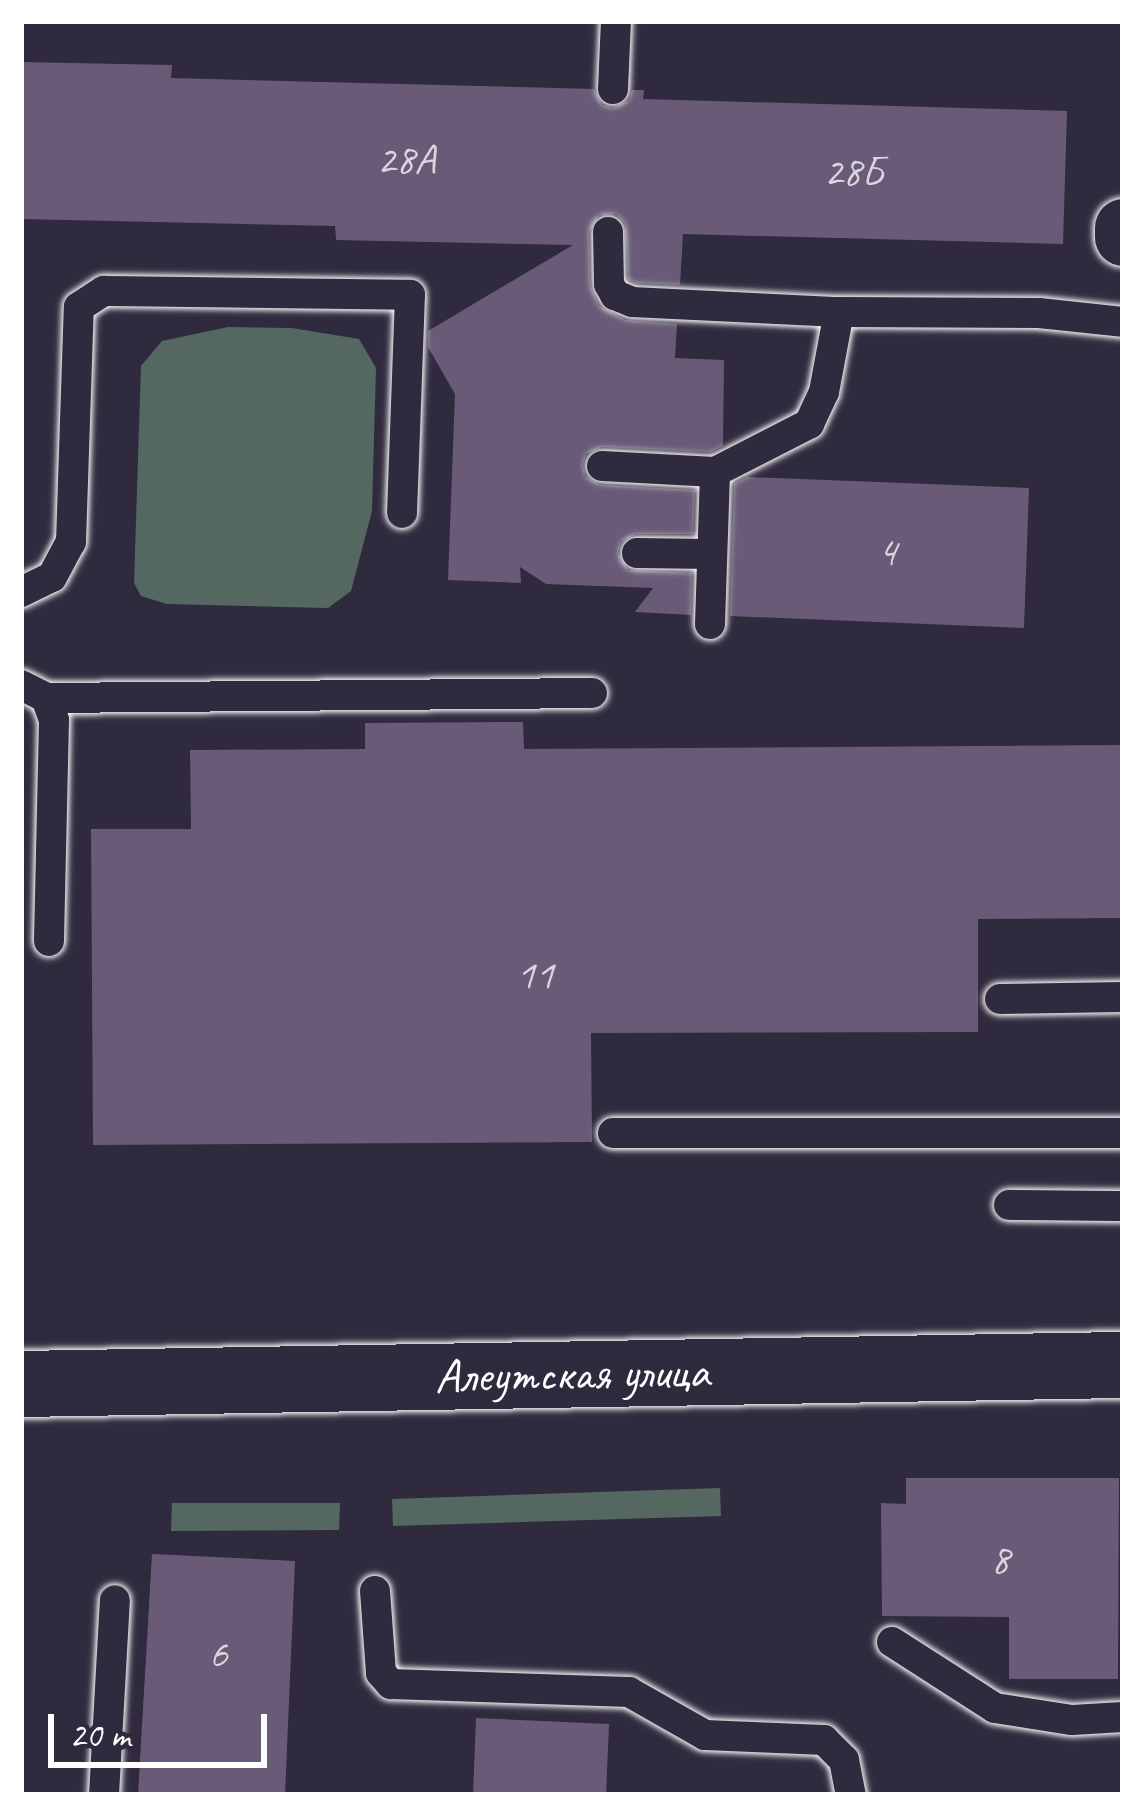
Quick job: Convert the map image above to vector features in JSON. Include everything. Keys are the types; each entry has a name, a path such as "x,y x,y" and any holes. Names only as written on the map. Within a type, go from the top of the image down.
{"main road":[{"name":"Алеутская улица","path":"21,1384 1123,1365"}],"street":[{"path":"1123,227 1123,237"}],"lane":[{"path":"613,89 616,21"},
{"path":"608,232 609,284 615,295 632,302 839,312 1039,313 1123,322"},
{"path":"21,592 52,577 71,542 80,307 104,291 410,295 402,513"},
{"path":"602,466 715,472 809,424 824,392 839,312"},
{"path":"710,624 715,472"},
{"path":"637,553 710,554"},
{"path":"33,692 592,694"},
{"path":"33,692 53,720 49,941"},
{"path":"1000,999 1123,998"},
{"path":"614,1133 1123,1133"},
{"path":"1009,1205 1123,1207"},
{"path":"375,1591 381,1673 391,1684 629,1692 705,1735 824,1741 844,1760 851,1795"},
{"path":"104,1795 115,1600"},
{"path":"892,1642 995,1708 1072,1720 1123,1718"}],"green space":[{"path":"228,327 292,328 359,339 376,368 372,511 351,591 328,608 167,604 141,596 134,583 141,366 162,341"},
{"path":"720,1488 721,1516 393,1526 392,1499"},
{"path":"172,1503 340,1503 339,1530 171,1531"}],"building":[{"path":"21,62 172,65 171,78 594,89 602,105 613,108 629,100 632,90 644,90 643,99 1067,111 1063,244 683,234 680,285 636,283 628,279 625,223 616,214 599,215 589,232 590,285 599,306 625,320 677,324 675,358 724,360 723,446 711,452 602,447 586,454 583,464 585,476 600,485 695,490 693,534 636,534 621,542 618,552 628,570 692,573 691,615 635,612 653,588 546,584 520,567 521,583 448,580 455,394 428,347 428,331 573,245 336,240 335,226 21,219"},
{"path":"747,477 1029,488 1024,628 730,616 734,484"},
{"path":"523,722 524,749 1123,745 1123,918 978,919 978,1032 591,1033 592,1142 93,1145 91,829 191,829 190,750 365,749 365,723"},
{"path":"906,1478 1119,1478 1118,1679 1009,1679 1009,1617 882,1616 881,1503 906,1504"},
{"path":"152,1554 295,1561 285,1795 138,1795"},
{"path":"476,1718 609,1724 606,1795 473,1795"}]}
